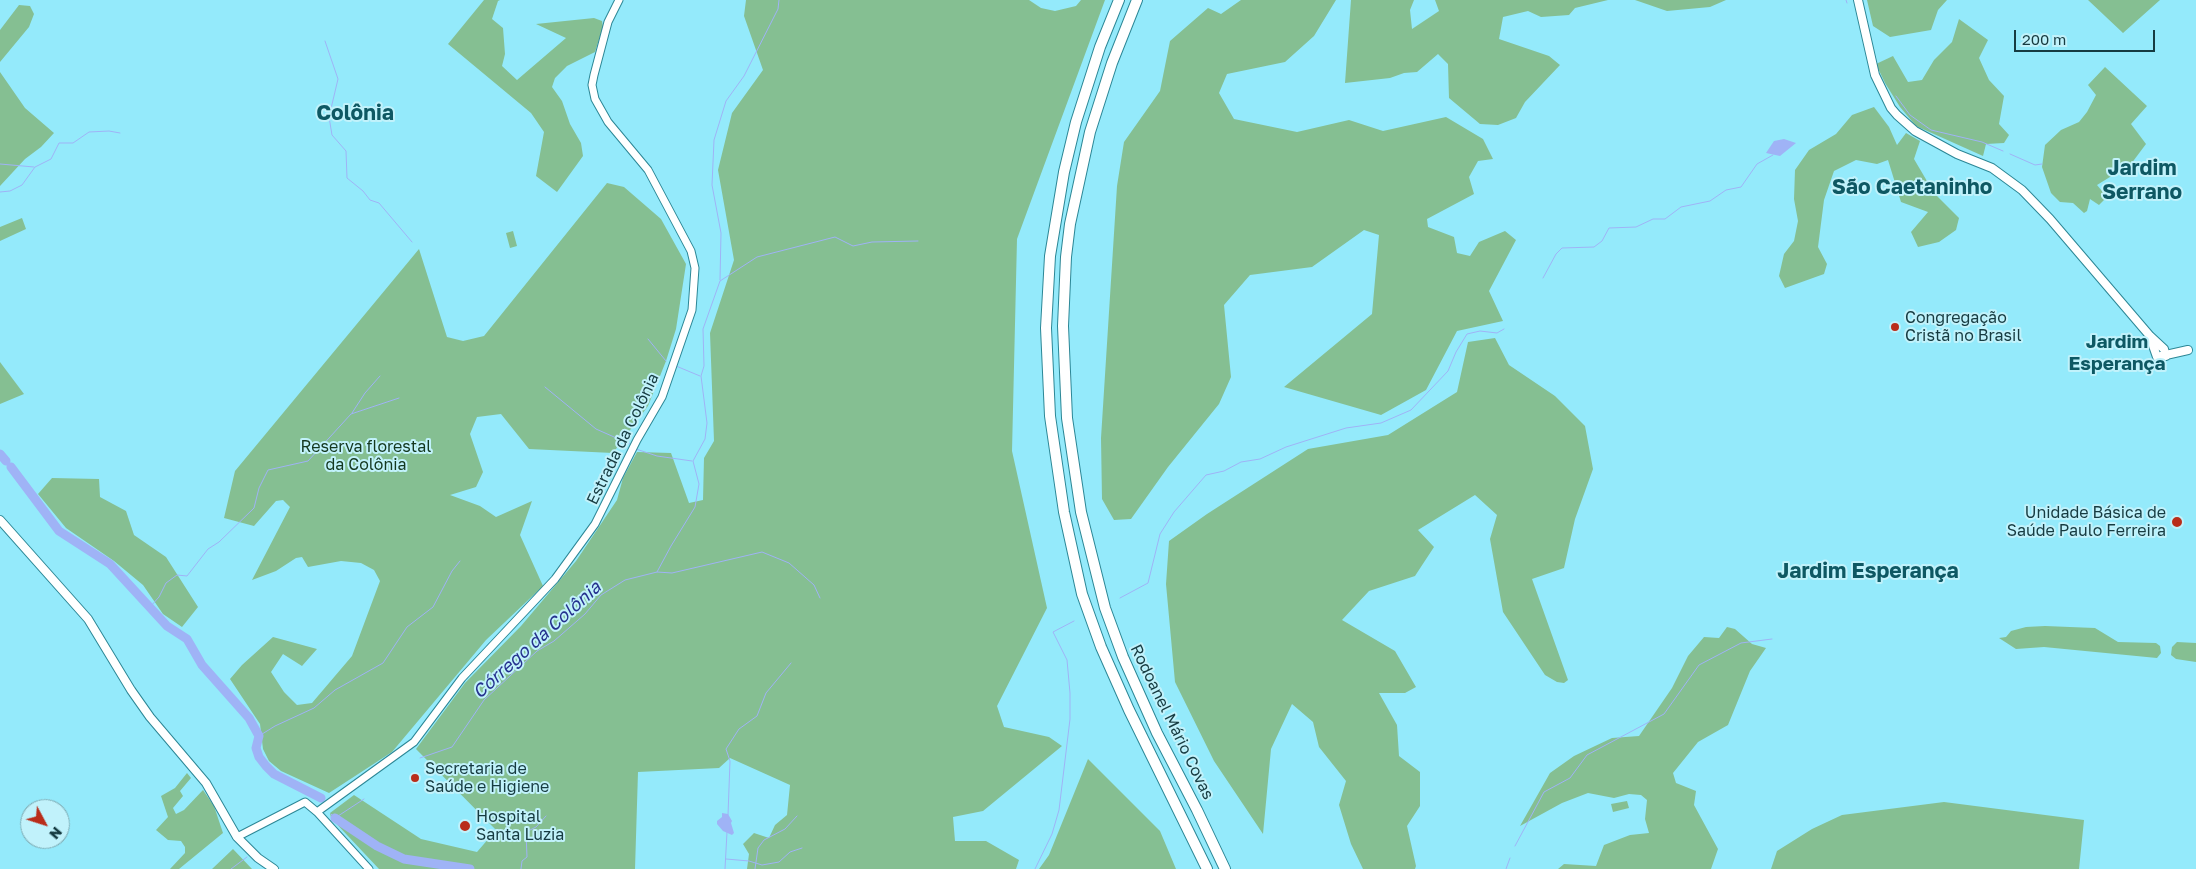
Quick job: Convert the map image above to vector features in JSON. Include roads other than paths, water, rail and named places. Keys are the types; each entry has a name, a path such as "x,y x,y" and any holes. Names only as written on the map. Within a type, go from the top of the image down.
{"highway":[{"name":"Rodoanel Mário Covas","path":"1118,0 1100,47 1076,122 1064,172 1052,239 1046,294 1050,416 1064,512 1082,594 1106,661 1207,869"},
{"name":"Rodoanel Mário Covas","path":"1137,0 1112,63 1095,114 1070,224 1066,257 1063,326 1067,418 1081,512 1105,608 1123,657 1157,733 1225,869"}],"main road":[{"path":"1858,0 1875,75 1891,108 1897,115 1915,131 1957,154 1992,168 2022,190 2050,219 2165,352"},
{"path":"2150,336 2156,354 2192,350"},
{"path":"0,520 85,616 126,690 198,772 237,837 258,858 274,869"}],"street":[{"name":"Estrada da Colônia","path":"317,812 414,742 462,678 556,579 595,524 636,440 662,398 692,310 695,268 691,251 648,170 608,122 595,99 592,85 594,75 608,22 619,0"},
{"path":"237,837 305,802 317,812 369,869"}],"water":[{"path":"1784,139 1796,143 1780,156 1766,153 1774,141"},
{"path":"722,813 728,814 732,821 734,833 732,835 723,831 717,824 717,821 722,817"}],"waterway":[{"name":"Córrego da Colônia","path":"720,280 721,233 712,185 714,140 726,101 744,76 778,9 779,0"},
{"path":"325,41 338,79 329,117 332,135 346,151 347,178 363,191 370,200 379,203 412,242"},
{"path":"1896,96 1910,115 1931,130 1982,142 2003,151"},
{"path":"0,192 10,191 22,185 35,167 51,159 59,143 73,143 89,132 109,131 120,133"},
{"path":"2010,154 2035,165 2042,164"},
{"path":"1543,278 1556,254 1562,248 1594,247 1602,241 1609,228 1636,227 1653,219 1665,219 1681,207 1710,201 1726,190 1741,187 1757,164 1773,155"},
{"path":"0,164 34,167"},
{"name":"Córrego da Colônia","path":"657,572 695,507 699,484 693,461 705,439 707,423 701,376 704,366 703,329 720,281 757,257 835,237 853,246 872,242 918,241"},
{"path":"1120,598 1148,583 1160,534 1174,512 1206,475 1224,471 1241,462 1260,459 1286,447 1346,428 1381,423 1411,410 1448,371 1456,352 1467,334 1480,331 1497,333 1504,329"},
{"path":"648,339 666,361"},
{"path":"676,366 700,376"},
{"path":"352,413 365,393 380,376"},
{"path":"545,387 596,429 630,444"},
{"path":"150,607 159,597 166,583 177,575 187,576 208,549 219,542 254,508 259,488 268,470 308,461 351,414 399,398"},
{"path":"636,449 657,456 692,461"},
{"path":"0,454 6,461"},
{"path":"11,467 59,531 110,564 167,626 187,639 202,665 249,718 259,736 256,748 259,757 266,766 274,774 321,798"},
{"name":"Córrego da Colônia","path":"420,758 452,747 484,700 537,651 554,641 585,614 601,595 625,580 657,572 672,573 762,552 789,563 814,585 820,598"},
{"path":"259,736 275,726 314,708 335,690 383,663 407,627 433,607 452,571 460,561"},
{"path":"1035,869 1052,834 1059,810 1070,719 1067,660 1053,632 1074,621"},
{"path":"1515,846 1544,792 1570,778 1587,755 1664,714 1699,665 1741,643 1772,639"},
{"path":"728,815 730,761 726,749 739,729 757,716 766,693 791,663"},
{"name":"Córrego da Colônia","path":"331,814 335,818 364,799"},
{"path":"521,869 522,861 527,857 526,832 536,827 546,816"},
{"path":"755,869 758,848 764,840 785,829 797,816"},
{"path":"335,818 377,846 404,859 470,869"},
{"path":"725,869 727,832"},
{"path":"726,859 749,861 762,865 779,862 790,852 802,848"},
{"path":"231,869 247,857"},
{"path":"1506,869 1510,858"}],"place":[{"name":"Congregação Cristã no Brasil","path":"1895,327"},
{"name":"Unidade Básica de Saúde Paulo Ferreira","path":"2177,522"},
{"name":"Secretaria de Saúde e Higiene","path":"415,778"},
{"name":"Hospital Santa Luzia","path":"465,826"}],"district":[{"name":"Colônia","path":"355,113"},
{"name":"Jardim Serrano","path":"2142,180"},
{"name":"São Caetaninho","path":"1912,187"},
{"name":"Jardim Esperança","path":"2117,353"},
{"name":"Jardim Esperança","path":"1868,571"}],"park label":[{"name":"Reserva florestal da Colônia","path":"366,456"}]}
